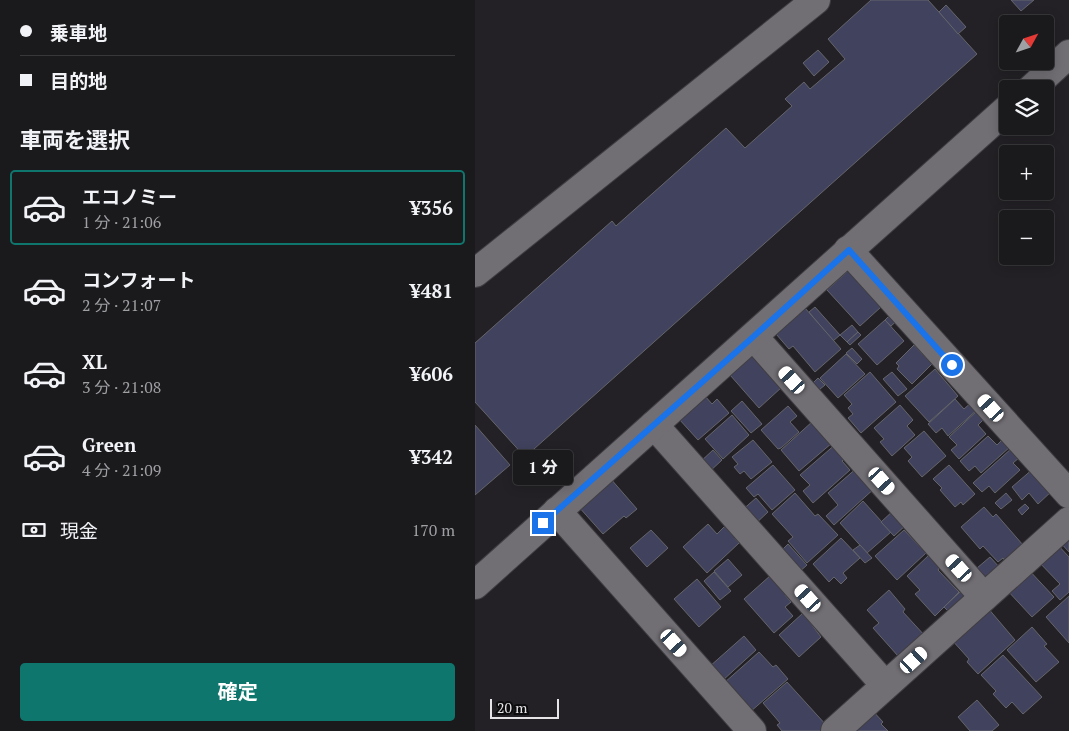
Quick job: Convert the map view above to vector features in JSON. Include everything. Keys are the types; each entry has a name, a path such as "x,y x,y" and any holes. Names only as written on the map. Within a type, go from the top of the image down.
{"street":[{"path":"475,273 816,0"},
{"path":"1041,80 1069,54"},
{"path":"475,585 999,116"},
{"path":"849,250 1069,494"},
{"path":"753,337 984,597"},
{"path":"654,425 885,685"},
{"path":"557,511 752,731"},
{"path":"835,731 1069,521"}],"building":[{"path":"871,0 928,0 977,54 525,457 475,402 475,343 612,221 616,226 726,128 745,148 792,106 785,99 804,82 810,89 845,59 828,39"},
{"path":"1011,0 1034,0 1021,11"},
{"path":"946,5 966,27 958,34 939,12"},
{"path":"818,50 829,62 814,76 803,63"},
{"path":"848,271 881,307 860,326 827,290"},
{"path":"815,307 840,335 833,341 809,312"},
{"path":"805,308 841,349 815,372 793,346 789,349 776,334"},
{"path":"895,310 901,317 891,326 885,320"},
{"path":"885,320 904,341 877,365 858,344"},
{"path":"852,325 858,332 847,342 840,335"},
{"path":"858,332 861,335 850,345 847,342"},
{"path":"914,345 932,364 912,384 897,369 899,366 896,363"},
{"path":"852,348 862,359 857,364 846,353"},
{"path":"752,354 782,387 759,408 730,375"},
{"path":"846,354 865,374 838,398 820,378"},
{"path":"935,369 958,396 929,422 905,396"},
{"path":"870,372 896,402 861,433 848,418 853,414 848,408 852,404 844,395"},
{"path":"892,372 907,389 898,396 883,379"},
{"path":"818,378 825,385 814,394 808,388"},
{"path":"705,396 712,404 717,399 729,413 698,440 679,419"},
{"path":"955,399 964,409 973,401 979,408 948,436 942,428 936,433 928,424"},
{"path":"742,401 762,424 751,433 731,411"},
{"path":"900,405 913,420 907,426 915,435 892,456 880,442 884,439 874,428"},
{"path":"788,406 797,416 790,422 799,432 778,449 761,430"},
{"path":"979,409 986,417 978,425 986,434 959,459 951,450 957,445 949,437"},
{"path":"732,415 749,435 723,459 705,439"},
{"path":"813,421 832,443 799,471 781,450"},
{"path":"475,425 510,465 475,495"},
{"path":"924,431 946,456 922,477 908,461 912,457 904,448"},
{"path":"988,436 997,445 1004,438 1011,446 981,473 975,466 969,471 960,461"},
{"path":"753,440 772,462 751,479 744,471 740,474 734,467 738,464 732,457"},
{"path":"837,443 848,456 842,461 850,470 813,503 803,491 810,485 800,475"},
{"path":"1012,448 1020,457 1013,463 1020,470 995,493 989,486 982,492 973,483"},
{"path":"713,450 722,460 708,473 699,463"},
{"path":"773,465 795,490 772,510 758,494 754,497 746,488"},
{"path":"949,465 975,494 963,505 961,502 955,507 940,490 942,488 933,479"},
{"path":"858,467 876,487 834,525 826,516 838,505 828,493"},
{"path":"1034,468 1053,490 1038,504 1029,493 1022,500 1012,487"},
{"path":"610,478 637,509 626,518 624,516 603,534 578,506"},
{"path":"795,493 815,516 818,514 838,535 807,563 788,541 793,537 772,514"},
{"path":"1006,493 1012,500 1001,509 995,503"},
{"path":"756,498 768,512 753,526 740,512"},
{"path":"863,501 891,532 867,553 840,523"},
{"path":"1025,504 1029,508 1022,515 1018,510"},
{"path":"984,507 993,517 996,514 1023,545 1005,561 1003,558 998,562 983,546 980,549 961,527"},
{"path":"894,510 907,524 894,536 881,522"},
{"path":"708,524 717,534 725,526 739,543 707,573 683,547"},
{"path":"651,530 668,548 647,567 630,548"},
{"path":"904,530 926,553 897,580 875,556"},
{"path":"1069,530 1069,552 1058,540"},
{"path":"841,538 860,558 843,573 847,578 841,584 834,577 829,582 813,564"},
{"path":"1056,543 1069,557 1069,592 1060,600 1052,591 1060,584 1037,560"},
{"path":"788,544 807,565 798,573 780,552"},
{"path":"860,545 872,558 865,563 853,550"},
{"path":"929,555 940,567 938,570 959,592 935,616 915,594 920,590 907,576"},
{"path":"990,557 1001,569 988,581 977,568"},
{"path":"728,559 742,575 728,587 714,571"},
{"path":"1027,568 1054,597 1032,617 1006,589"},
{"path":"714,572 731,591 720,600 704,581"},
{"path":"771,575 787,593 785,595 791,602 785,607 793,616 774,633 744,599"},
{"path":"697,579 721,607 699,627 674,599"},
{"path":"889,590 905,609 903,612 926,637 898,656 873,628 879,623 867,610"},
{"path":"960,592 968,600 952,615 944,607"},
{"path":"1069,596 1069,643 1046,617"},
{"path":"987,607 1015,640 978,674 967,662 969,659 951,639"},
{"path":"803,613 821,637 799,657 779,635"},
{"path":"1032,627 1047,644 1044,646 1059,662 1036,682 1007,650"},
{"path":"744,636 756,650 722,681 709,667"},
{"path":"759,652 773,667 776,665 788,679 750,712 724,683"},
{"path":"1003,655 1042,697 1023,714 1012,702 1006,708 993,694 996,691 981,675"},
{"path":"787,682 827,726 822,731 782,731 777,725 780,723 763,703"},
{"path":"977,700 999,725 992,731 970,731 958,717"},
{"path":"871,709 883,722 881,724 888,731 845,731"}],"route":[{"path":"543,523 849,250 952,365"}]}
